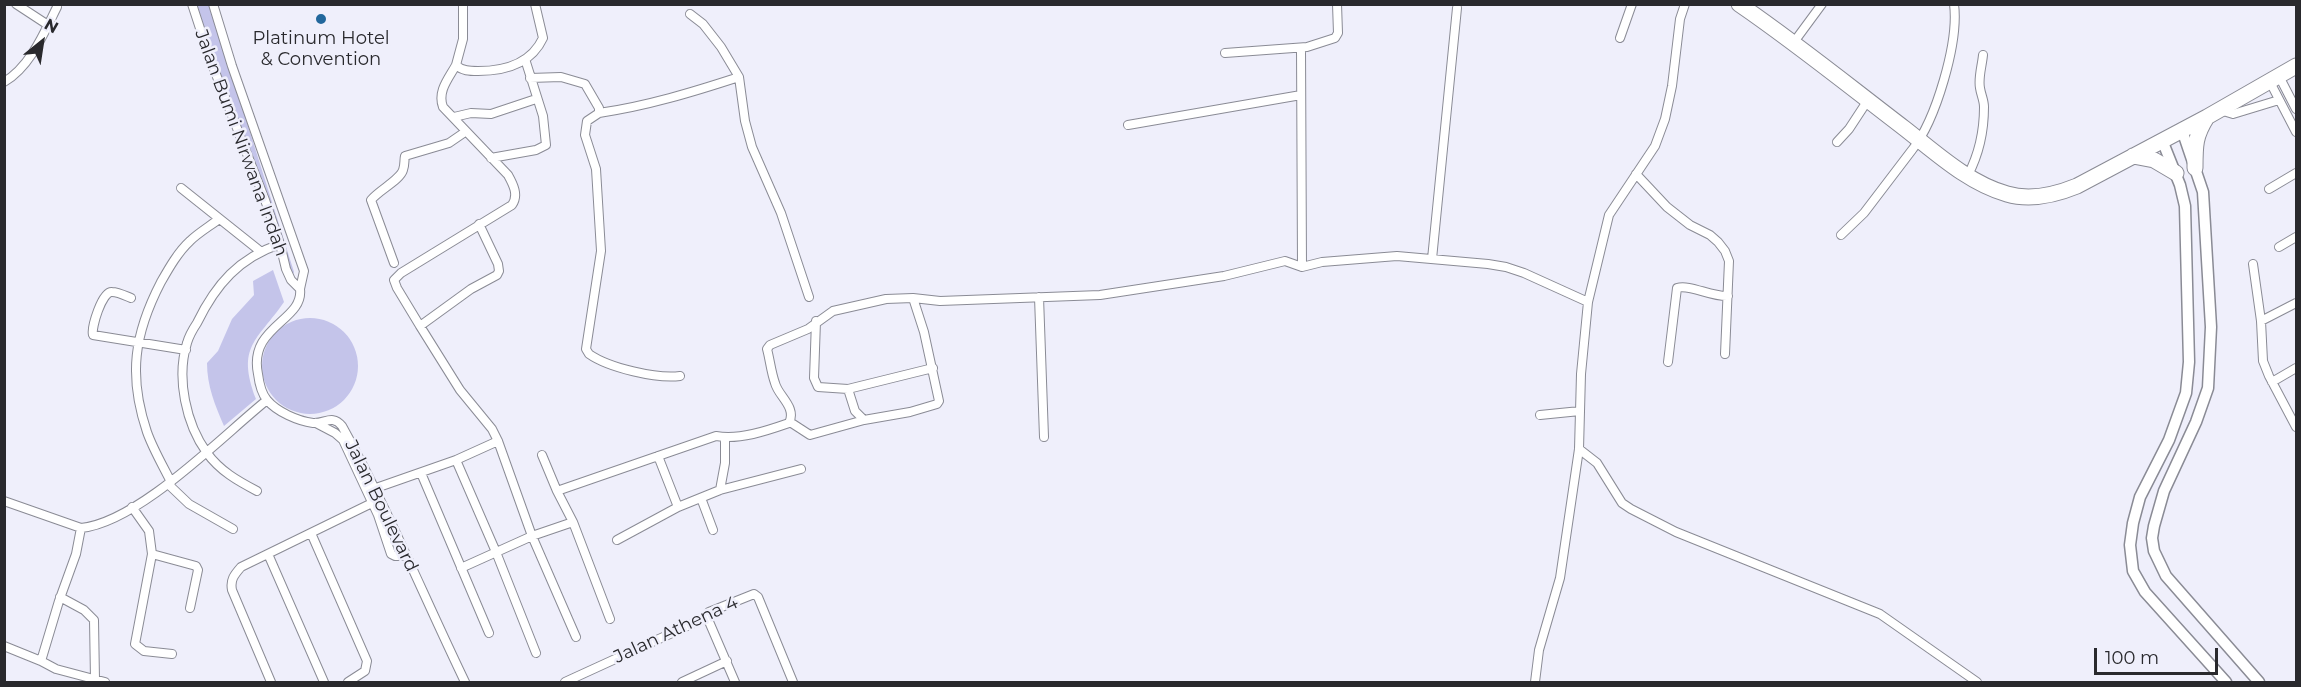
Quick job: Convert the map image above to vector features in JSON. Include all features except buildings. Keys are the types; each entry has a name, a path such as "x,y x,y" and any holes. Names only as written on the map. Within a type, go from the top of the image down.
{"highway":[{"path":"1739,4 1794,42 1968,175 2008,194 2042,196 2057,194 2078,186 2296,66"},
{"path":"2195,168 2195,140 2198,130 2213,113"},
{"path":"2133,156 2154,160 2176,173"}],"street":[{"path":"16,4 48,25"},
{"name":"Jalan Bumi Nirwana Indah","path":"192,4 210,59 280,244 291,280 300,289"},
{"name":"Jalan Bumi Nirwana Indah","path":"213,4 232,66 304,272 300,289"},
{"path":"463,4 464,39 456,65 442,90 443,107 508,175 513,184 515,198 512,205 401,273 394,280 460,390 492,429 532,536 576,637"},
{"path":"456,65 464,70 498,71 525,59 543,38 536,4"},
{"path":"1226,53 1301,48 1326,41 1337,36 1337,4"},
{"path":"1620,38 1632,4"},
{"path":"1535,682 1539,650 1560,578 1579,449 1581,374 1588,302 1609,215 1655,146 1665,119 1672,86 1680,19 1685,4"},
{"path":"1794,42 1822,4"},
{"path":"1841,235 1863,213 1920,140 1938,99 1955,28 1954,4"},
{"path":"4,82 21,68 41,40 57,7"},
{"path":"1432,259 1457,8"},
{"path":"690,14 703,24 739,77 745,121 752,147 781,213 809,297"},
{"path":"1301,48 1302,267"},
{"path":"1968,175 1977,157 1983,131 1984,103 1979,85 1983,55"},
{"path":"491,158 536,150 546,145 543,116 525,59"},
{"path":"530,78 561,77 585,84 600,108 598,114"},
{"path":"680,375 661,377 617,366 595,358 586,349 601,251 596,169 585,135 587,121 598,114 629,109 687,94 739,77"},
{"path":"2274,79 2291,98 2296,109"},
{"path":"2274,79 2280,102 2296,132"},
{"path":"1128,125 1301,95"},
{"path":"2213,113 2233,114 2291,98"},
{"path":"453,117 471,113 491,114 537,99"},
{"path":"1837,142 1849,129 1868,100"},
{"path":"394,263 371,200 400,176 405,156 449,143 462,129"},
{"path":"2182,130 2203,192 2211,327 2208,388 2196,422 2164,491 2152,538 2154,551 2166,576 2259,682"},
{"path":"2163,140 2184,198 2189,362 2186,393 2169,440 2140,497 2133,523 2130,545 2133,571 2145,592 2226,682"},
{"path":"2269,189 2296,173"},
{"path":"1636,174 1667,207 1690,225 1710,235 1725,251 1729,261 1725,354"},
{"path":"181,188 260,251"},
{"path":"2184,198 2203,192"},
{"path":"219,219 190,241 168,270 149,305 137,343 135,362 142,415 148,435 170,483 189,504 233,529"},
{"path":"420,326 471,289 497,275 499,271 479,224"},
{"path":"2279,247 2296,237"},
{"path":"257,491 220,468 206,452 189,416 184,390 183,367 187,343 202,311 220,284 260,251 280,244"},
{"path":"913,298 938,388 939,401 937,404 810,435 790,422 786,398 775,386 767,349 770,345 808,329 816,321 833,311 886,299 913,298 940,301 1100,295 1224,276 1285,261 1302,267 1322,262 1396,256 1506,267 1588,302"},
{"path":"2253,264 2264,361 2272,382 2296,427"},
{"path":"1668,362 1677,288 1683,286 1715,296 1728,296"},
{"path":"4,501 81,528 110,521 170,483 267,400 258,374 257,354 274,326 297,307 301,298 300,289"},
{"path":"131,298 112,291 103,298 92,332 96,337 186,350"},
{"path":"1039,297 1044,437"},
{"path":"2261,321 2296,303"},
{"path":"816,321 815,384 818,387 848,389 933,368"},
{"path":"2272,382 2296,368"},
{"path":"848,389 855,411 864,420"},
{"name":"Jalan Boulevard","path":"267,400 294,418 316,423 331,419 337,420 376,488 405,556 465,682"},
{"path":"1540,414 1580,411"},
{"path":"556,491 716,436 725,438 763,432 790,422"},
{"path":"316,423 343,440 372,503 391,554 405,556"},
{"path":"720,490 725,463 725,438"},
{"path":"376,488 456,460 498,441"},
{"path":"1579,449 1597,463 1622,503 1631,509 1676,532 1880,614 1977,682"},
{"path":"542,455 556,491 573,522 610,620"},
{"path":"658,456 678,507"},
{"path":"456,460 536,653"},
{"path":"617,540 678,507 720,490 801,469"},
{"path":"421,473 489,633"},
{"path":"701,498 713,530"},
{"path":"271,682 230,583 241,567 372,503"},
{"path":"132,507 149,531 152,554 135,644 144,651 172,654"},
{"path":"461,568 532,536 573,522"},
{"path":"41,661 60,597 76,554 81,528"},
{"path":"311,533 367,662 365,671 348,682"},
{"path":"152,554 196,566 198,570 190,608"},
{"path":"268,554 324,682"},
{"name":"Jalan Athena 4","path":"565,682 707,617 709,612 754,594 758,597 793,682"},
{"path":"60,597 84,610 94,621 95,680"},
{"path":"707,617 735,682"},
{"path":"4,646 56,669 105,682"},
{"path":"682,682 727,661"}],"shaded area":[{"path":"196,5 210,5 294,272 291,278 285,274"},
{"path":"273,270 284,302 252,345 249,355 250,381 256,399 224,426 210,388 207,363 218,351 232,319 254,295 253,281"},
{"path":"310,318 328,322 344,332 354,348 358,366 354,384 344,400 328,410 310,414 292,410 276,400 266,384 262,366 266,348 276,332 292,322"}],"place":[{"name":"Platinum Hotel & Convention","path":"321,19"}]}
